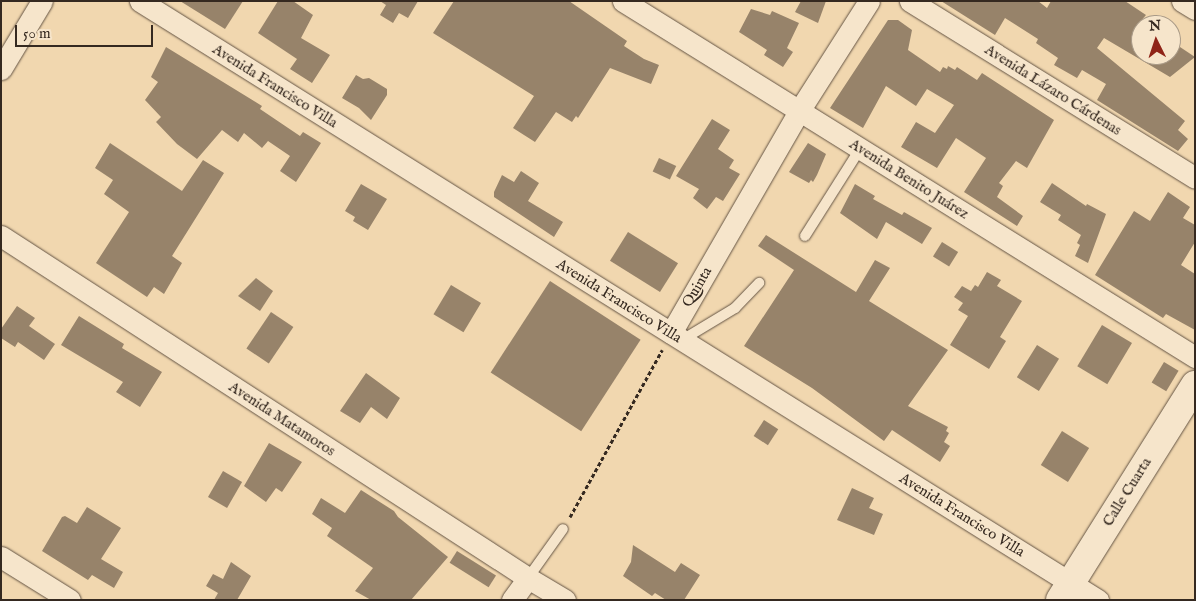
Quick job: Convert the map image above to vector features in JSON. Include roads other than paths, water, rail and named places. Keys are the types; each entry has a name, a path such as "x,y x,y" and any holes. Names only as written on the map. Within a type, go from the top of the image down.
{"street":[{"path":"1,69 42,1"},
{"name":"Avenida Francisco Villa","path":"140,1 676,337 1065,591 1098,600"},
{"name":"Avenida Benito Juárez","path":"623,1 1195,356"},
{"name":"Quinta","path":"676,337 799,111 869,1"},
{"name":"Avenida Lázaro Cárdenas","path":"910,1 1195,178"},
{"path":"1182,1 1195,10"},
{"name":"Avenida Matamoros","path":"1,236 528,578 565,600"},
{"name":"Calle Cuarta","path":"1065,591 1195,385"},
{"path":"1,557 70,600"},
{"path":"512,600 528,578"}],"lane":[{"path":"805,236 860,149"},
{"path":"676,337 735,308 759,284"},
{"path":"528,578 563,528"}]}
